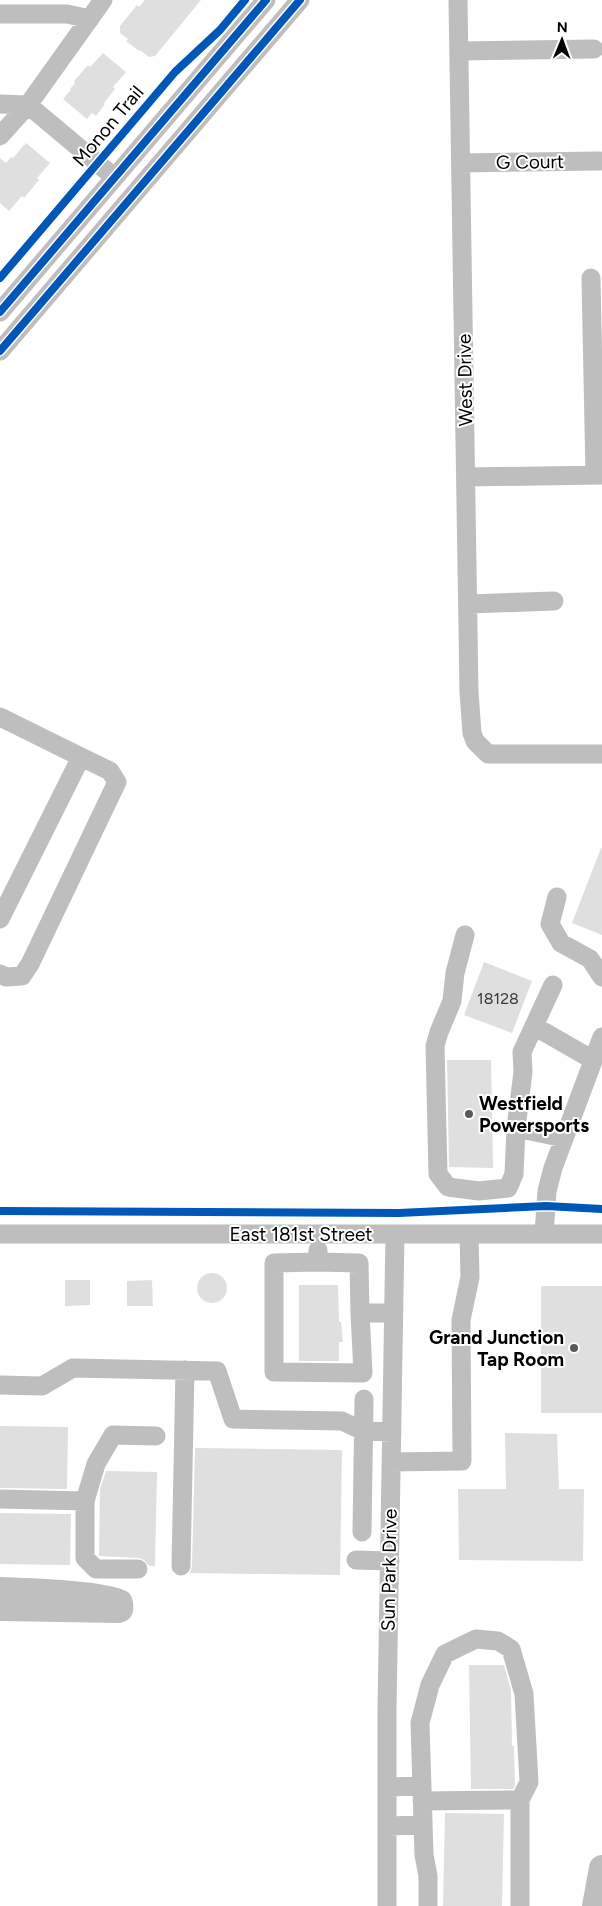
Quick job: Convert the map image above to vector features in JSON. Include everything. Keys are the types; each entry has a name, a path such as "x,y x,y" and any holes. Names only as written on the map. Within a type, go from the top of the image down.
{"street":[{"path":"0,136 28,105 103,0"},
{"path":"0,312 266,0"},
{"path":"0,351 300,0"},
{"name":"West Drive","path":"458,0 470,722 475,742 488,754 602,754"},
{"path":"0,14 67,14 90,19"},
{"path":"459,51 594,49"},
{"path":"0,104 28,105 114,177"},
{"name":"G Court","path":"461,163 600,161"},
{"path":"467,476 599,475 591,278"},
{"path":"469,604 554,601"},
{"path":"0,717 110,771 117,782 30,964 22,976 6,978 0,974"},
{"path":"0,919 81,757"},
{"path":"557,897 550,924 561,942 590,959 602,977"},
{"path":"464,935 455,973 452,1001 435,1046 438,1174 448,1187 479,1191 508,1188 514,1174 516,1128 523,1072 522,1052 554,985"},
{"path":"534,1026 593,1060"},
{"path":"544,1234 547,1191 553,1168 602,1037"},
{"path":"516,1128 564,1138"},
{"name":"East 181st Street","path":"0,1234 602,1234"},
{"path":"317,1234 318,1262"},
{"name":"Sun Park Drive","path":"387,1906 394,1234"},
{"path":"391,1462 462,1461 461,1320 470,1277 469,1234"},
{"path":"318,1262 358,1263 363,1373 274,1372 274,1263 318,1262"},
{"path":"360,1313 393,1313"},
{"path":"0,1385 42,1386 73,1368 217,1371 233,1419 342,1421 363,1432 392,1432"},
{"path":"181,1566 185,1370"},
{"path":"362,1532 364,1399"},
{"path":"138,1569 96,1569 85,1558 85,1501 96,1464 113,1435 156,1436"},
{"path":"0,1499 85,1501"},
{"path":"356,1560 390,1561"},
{"path":"428,1906 428,1876 424,1855 420,1723 430,1685 445,1654 476,1639 498,1641 510,1649 524,1694 529,1782 520,1800 520,1906"},
{"path":"387,1787 422,1794 520,1800"},
{"path":"387,1826 423,1825"}],"shaded area":[{"path":"0,1577 88,1582 120,1589 129,1593 131,1597 133,1604 132,1616 120,1623 0,1621"}],"building":[{"path":"145,0 201,0 155,56 149,57 126,41 128,39 120,33 120,26 137,5 139,7"},
{"path":"103,53 126,72 113,87 115,89 96,116 92,113 87,119 63,99 71,90 75,83 74,81 88,65 90,67"},
{"path":"26,143 50,163 24,198 22,196 9,211 0,203 0,158 6,163"},
{"path":"602,848 602,935 572,923"},
{"path":"484,962 532,981 512,1033 464,1015"},
{"name":"Westfield Powersports","path":"447,1060 491,1060 493,1168 449,1167"},
{"path":"212,1273 218,1274 226,1282 226,1294 218,1302 212,1303 206,1302 198,1294 197,1288 198,1282 206,1274"},
{"path":"65,1280 90,1280 90,1305 65,1306"},
{"path":"152,1280 153,1306 127,1306 127,1281"},
{"path":"299,1285 338,1285 339,1322 341,1322 343,1342 339,1342 339,1361 299,1361"},
{"path":"541,1286 602,1286 602,1413 541,1413"},
{"path":"0,1426 68,1427 67,1489 0,1488"},
{"path":"505,1433 557,1434 559,1489 584,1489 583,1561 459,1560 458,1489 506,1489"},
{"path":"195,1448 342,1450 340,1575 190,1573 192,1566"},
{"path":"106,1471 157,1472 155,1566 149,1566 144,1560 138,1558 99,1556 100,1489"},
{"path":"0,1513 71,1514 70,1565 0,1564"},
{"path":"469,1665 504,1665 511,1690 515,1786 513,1789 471,1789"},
{"path":"445,1813 504,1814 502,1906 443,1906"}],"cycle path":[{"name":"Monon Trail","path":"0,278 175,72 220,30 245,0"},
{"path":"0,312 266,0"},
{"path":"0,351 300,0"},
{"path":"0,1211 399,1213 546,1206 602,1209"}],"place":[{"name":"Westfield Powersports","path":"469,1114"},
{"name":"Grand Junction Tap Room","path":"574,1348"}]}
